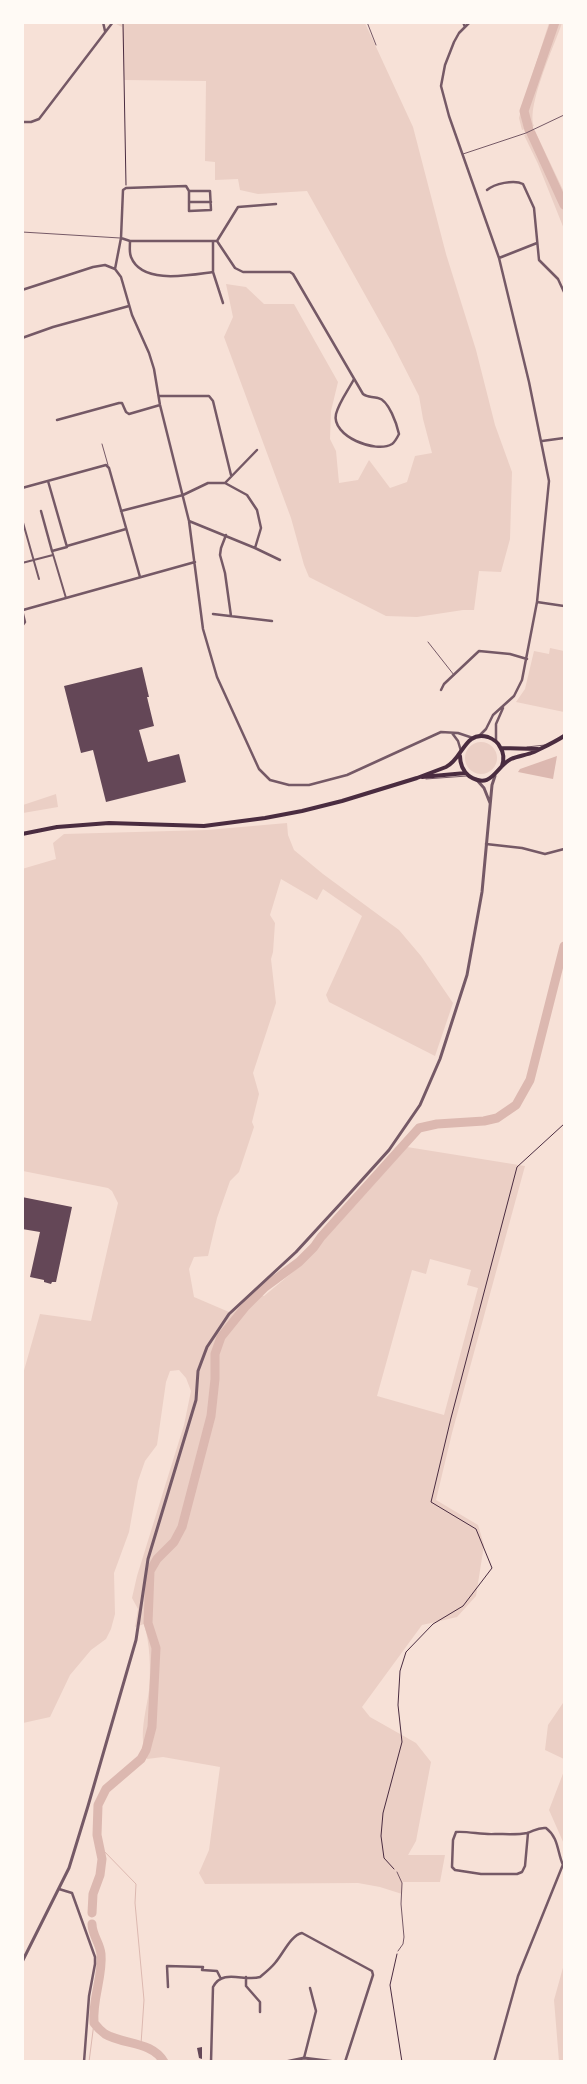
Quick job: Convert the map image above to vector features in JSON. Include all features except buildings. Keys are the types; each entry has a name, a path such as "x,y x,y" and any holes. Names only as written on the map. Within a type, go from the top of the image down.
{"main road":[{"path":"461,752 461,764 466,773 476,779 484,780 495,776 502,766 512,759 548,745 564,736"},
{"path":"22,834 57,827 109,823 204,826 302,812 418,778 453,764 466,743 476,737 490,738 501,747 504,757 502,766"},
{"path":"501,747 538,749"},
{"path":"418,778 466,773"}],"street":[{"path":"103,22 105,31"},
{"path":"22,122 31,122 39,118 113,22"},
{"path":"463,22 464,28"},
{"path":"22,290 93,267 105,265 115,269 122,277 129,306 149,353 183,495 195,562 203,629 217,677 259,769 270,780 289,785 309,785 347,776 441,732 476,737 486,729 494,715 519,688 537,602 550,480 499,258 445,106 442,86 445,65 454,42 470,22"},
{"path":"487,190 491,187 518,181 523,184 534,208 541,263 553,272 564,292"},
{"path":"115,269 121,238 123,190 126,188 186,186 189,191 189,211 211,210 210,191 189,191"},
{"path":"189,202 210,202"},
{"path":"217,241 238,207 276,204"},
{"path":"121,238 130,241 217,241"},
{"path":"130,241 130,255 142,270 171,278 213,272"},
{"path":"213,241 213,272 223,303"},
{"path":"217,241 235,268 243,272 290,272 293,274 354,379 367,397 380,398 384,401 396,421 399,434 394,443 385,446 370,445 346,436 340,431 336,415 354,379"},
{"path":"499,258 538,243"},
{"path":"22,338 129,306"},
{"path":"159,396 210,396 213,401 230,475"},
{"path":"57,420 119,403 122,403 129,414 160,405"},
{"path":"542,440 564,438"},
{"path":"225,483 230,475 257,450"},
{"path":"22,488 103,465 109,468 140,577"},
{"path":"48,481 67,546"},
{"path":"120,511 183,495 208,484 225,483 247,495 257,510 261,528 255,548"},
{"path":"41,511 66,598"},
{"path":"22,519 39,579"},
{"path":"188,521 280,560"},
{"path":"52,551 126,530"},
{"path":"226,536 220,555 225,573 231,616"},
{"path":"22,564 53,555"},
{"path":"22,626 25,622 23,610 195,562"},
{"path":"537,602 564,606"},
{"path":"213,614 272,620"},
{"path":"441,690 444,684 479,651 510,654 526,659"},
{"path":"496,742 496,724 504,706"},
{"path":"452,733 458,741 461,752"},
{"path":"22,1962 69,1868 88,1806 136,1640 141,1614 144,1575 196,1400 198,1372 207,1347 229,1314 296,1252 389,1150 420,1105 440,1059 467,975 482,892 490,804 495,776"},
{"path":"476,779 484,788 490,804"},
{"path":"486,844 522,848 545,854 564,850"},
{"path":"22,850 22,856"},
{"path":"494,2062 518,1976 564,1863 558,1855 556,1839 546,1828 541,1827 528,1832 496,1834 456,1832 453,1840 452,1867 455,1870 481,1874 517,1874 522,1872 525,1866 528,1832"},
{"path":"58,1888 72,1893 92,1945 95,1964 89,1996 84,2062"},
{"path":"212,2062 213,1987 220,1978 260,1977 271,1968 294,1938 302,1933 372,1971 374,1976 345,2062"},
{"path":"168,1987 167,1966 203,1967 202,1970 217,1971 220,1978"},
{"path":"246,1977 246,1986 260,2002 260,2012"},
{"path":"304,2058 316,2011 310,1988"},
{"path":"285,2062 304,2058 336,2062"}],"lane":[{"path":"367,22 376,45"},
{"path":"462,155 526,133 564,115"},
{"path":"22,232 121,238"},
{"path":"102,444 109,468"},
{"path":"428,642 454,675"},
{"path":"501,747 548,745"},
{"path":"418,778 471,777"},
{"path":"397,1872 402,1883 401,1904 404,1937 403,1944 398,1951"}],"path":[{"path":"123,22 126,188"},
{"path":"397,1872 384,1858 381,1836 383,1813 402,1742 398,1705 400,1671 406,1652 433,1624 463,1606 492,1568 476,1529 432,1502 451,1418 517,1167 564,1124"},
{"path":"398,1951 390,1985 402,2062"}],"shaded area":[{"path":"117,22 365,23 413,127 446,254 476,350 495,425 512,472 510,539 501,572 479,571 474,610 417,617 386,616 309,577 291,518 224,337 233,317 226,284 246,287 264,304 294,304 338,382 331,411 330,439 336,451 339,483 358,480 369,460 390,488 407,482 415,456 432,453 419,396 392,343 307,191 258,194 240,190 238,179 215,180 215,162 205,161 206,81 124,80 122,27 116,24"},
{"path":"549,23 562,23 537,91 534,105 534,126 522,130 519,118 521,110"},
{"path":"535,131 564,192 564,229 538,164 524,135"},
{"path":"550,648 564,651 564,712 516,702 525,689 534,651 549,654"},
{"path":"481,742 493,746 497,758 493,770 481,774 469,770 465,758 469,746"},
{"path":"557,756 553,779 518,772 520,769"},
{"path":"56,794 58,807 23,813 23,805"},
{"path":"287,823 288,835 294,850 323,874 399,930 421,956 453,1003 435,1056 329,1002 326,995 362,916 323,889 317,900 281,879 270,915 275,923 271,959 276,1003 253,1073 259,1094 252,1122 254,1127 239,1172 230,1181 217,1218 208,1256 194,1257 189,1269 194,1297 229,1312 253,1292 264,1296 300,1266 407,1147 525,1166 452,1433 436,1500 478,1525 484,1545 476,1596 457,1617 422,1625 362,1707 370,1717 416,1743 431,1762 416,1841 408,1855 445,1855 440,1882 403,1882 403,1878 402,1894 358,1883 205,1884 199,1873 209,1850 220,1767 163,1757 147,1759 144,1750 143,1733 150,1682 149,1648 144,1624 135,1627 138,1609 132,1598 137,1576 184,1425 191,1391 186,1378 179,1370 170,1371 166,1382 157,1445 145,1461 138,1481 129,1532 114,1573 115,1614 111,1629 106,1639 91,1650 70,1675 50,1717 23,1723 23,1374 40,1314 91,1321 118,1203 112,1191 108,1188 23,1171 22,869 56,859 53,843 64,834 207,830","holes":["430,1259 471,1270 467,1285 478,1288 444,1415 377,1396 412,1270 426,1274"]},
{"path":"563,1703 564,1759 545,1750 548,1725"},
{"path":"564,1771 564,1844 549,1810"},
{"path":"564,1964 564,2061 559,2061 554,2000"}],"waterway":[{"path":"529,130 524,111 555,22"},
{"path":"531,133 564,205"},
{"path":"92,1913 93,1894 100,1875 102,1859 97,1835 98,1805 106,1789 141,1759 146,1750 152,1727 156,1648 148,1623 150,1571 157,1559 174,1542 182,1527 211,1416 215,1379 215,1354 221,1337 246,1306 265,1287 299,1262 314,1247 419,1128 437,1124 484,1121 497,1118 516,1105 530,1080 564,946"},
{"path":"101,1848 136,1884 135,1903 144,2000 141,2044"},
{"path":"92,1924 101,1954 94,2023 112,2038 152,2050 164,2062"},
{"path":"89,2062 94,2023"}]}
